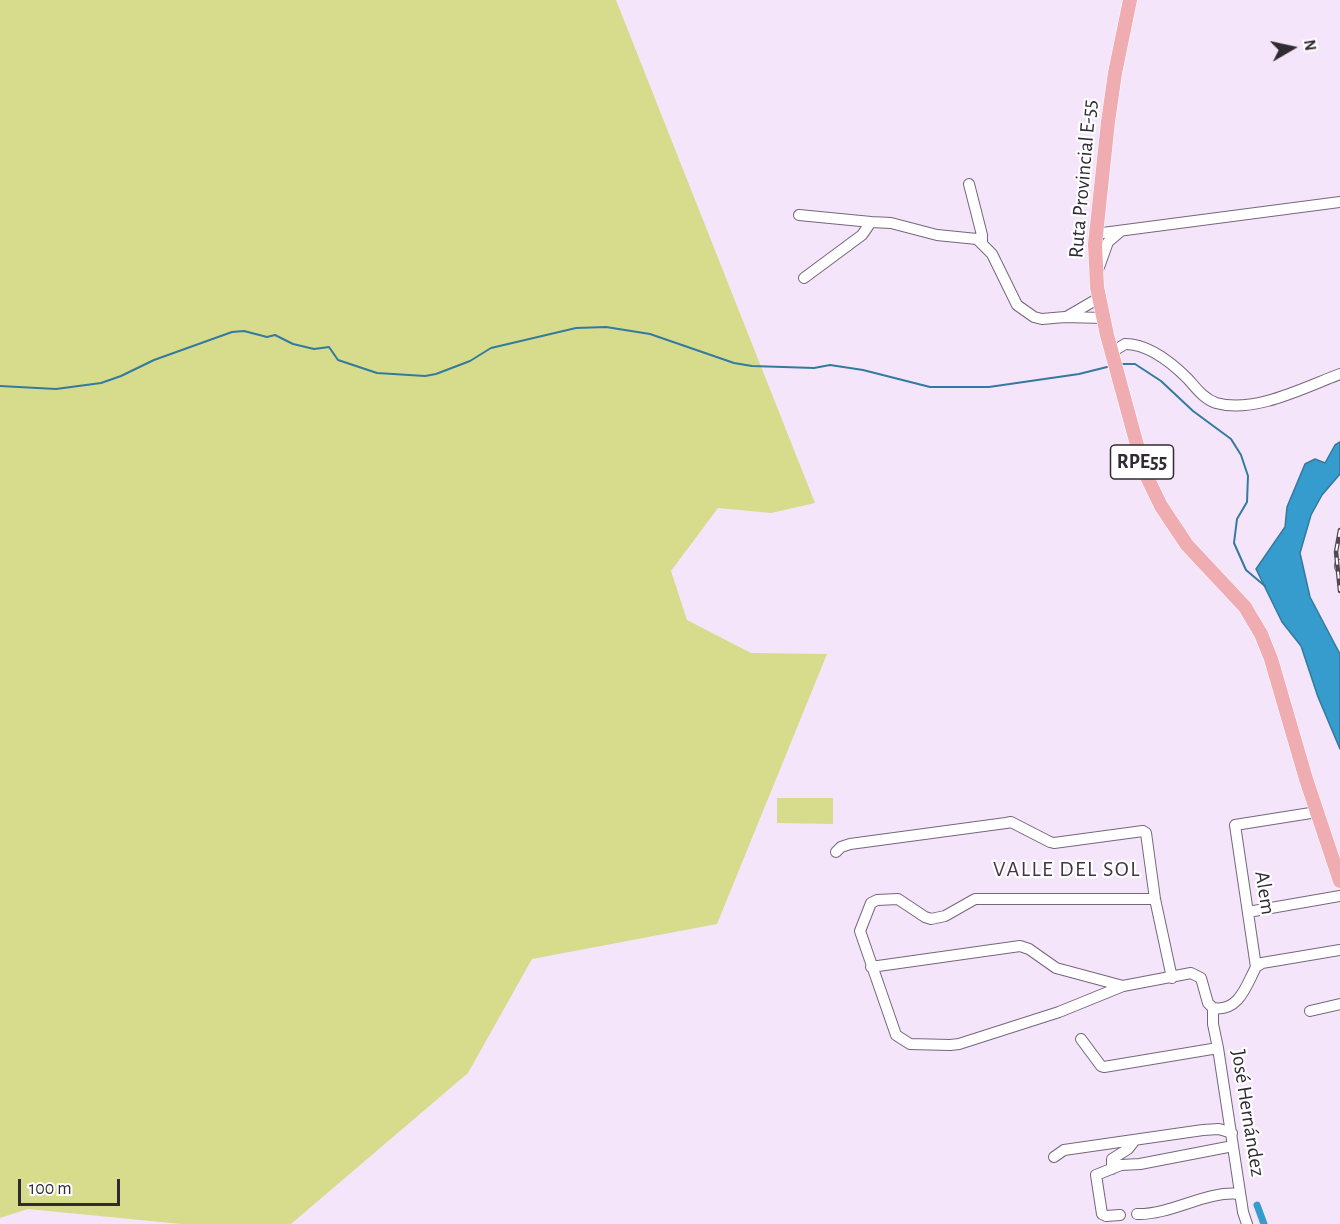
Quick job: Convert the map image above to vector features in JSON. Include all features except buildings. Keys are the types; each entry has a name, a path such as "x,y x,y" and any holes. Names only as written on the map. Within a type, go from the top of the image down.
{"main road":[{"name":"Ruta Provincial E-55","path":"1130,0 1115,73 1095,234 1099,298 1142,461 1161,506 1187,545 1245,607 1261,634 1340,881"}],"street":[{"path":"969,184 982,243"},
{"path":"1095,234 1340,202"},
{"path":"799,215 902,225 937,235 977,239 992,254 1013,298 1023,310 1034,317 1042,319 1104,318"},
{"path":"804,278 862,235 871,222"},
{"path":"1096,276 1108,242 1122,230"},
{"path":"1065,317 1099,298"},
{"path":"1112,351 1125,344 1141,346 1170,363 1211,401 1233,405 1278,398 1340,374"},
{"name":"Alem","path":"1256,967 1235,825 1317,812"},
{"path":"836,852 841,847 850,844 1006,822 1011,822 1050,843 1143,831 1146,833 1155,899 1172,978"},
{"path":"1248,912 1340,896"},
{"path":"1123,986 1059,1012 969,1041 950,1045 910,1044 896,1035 860,932 871,903 877,900 898,899 931,919 945,916 975,899 1155,899"},
{"path":"872,967 1020,946 1029,949 1056,968 1123,986"},
{"path":"1213,1008 1228,1008 1235,1004 1256,967 1268,962 1340,950"},
{"name":"José Hernández","path":"1123,986 1191,973 1201,978 1208,1003 1213,1008 1213,1024 1240,1194 1247,1224"},
{"path":"1310,1011 1340,1004"},
{"path":"1082,1039 1104,1067 1218,1048"},
{"path":"1054,1157 1064,1150 1212,1128 1232,1133"},
{"path":"1112,1168 1112,1159 1128,1149 1135,1140"},
{"path":"1120,1215 1102,1214 1096,1175 1121,1165 1140,1164 1233,1146"},
{"path":"1137,1214 1151,1215 1208,1198 1240,1194"}],"green space":[{"path":"0,0 616,0 815,503 771,513 718,508 671,571 687,620 751,653 827,654 717,924 532,959 468,1073 291,1224 181,1224 28,1209 0,1218"},
{"path":"777,798 833,798 833,824 777,823"}],"water":[{"path":"1340,442 1340,474 1322,495 1311,515 1300,553 1310,597 1340,654 1340,749 1318,697 1301,646 1282,622 1256,569 1285,527 1287,507 1305,464 1315,459 1325,463 1335,445"}],"waterway":[{"path":"0,386 56,389 101,383 154,360 232,332 244,331 267,337 275,335 293,344 314,349 329,347 338,360 377,373 425,376 470,361 491,348 576,328 606,327 650,334 734,363 752,366 814,368 830,365 863,370 930,387 989,387 1079,374 1107,367"},
{"path":"1120,364 1135,364 1161,381 1193,411 1231,439 1241,455 1248,476 1247,502 1237,519 1234,543 1246,570 1265,586"},
{"path":"1257,1205 1264,1224"}],"railway":[{"path":"1340,530 1336,552 1340,591"}],"district":[{"name":"VALLE DEL SOL","path":"1067,869"}]}
